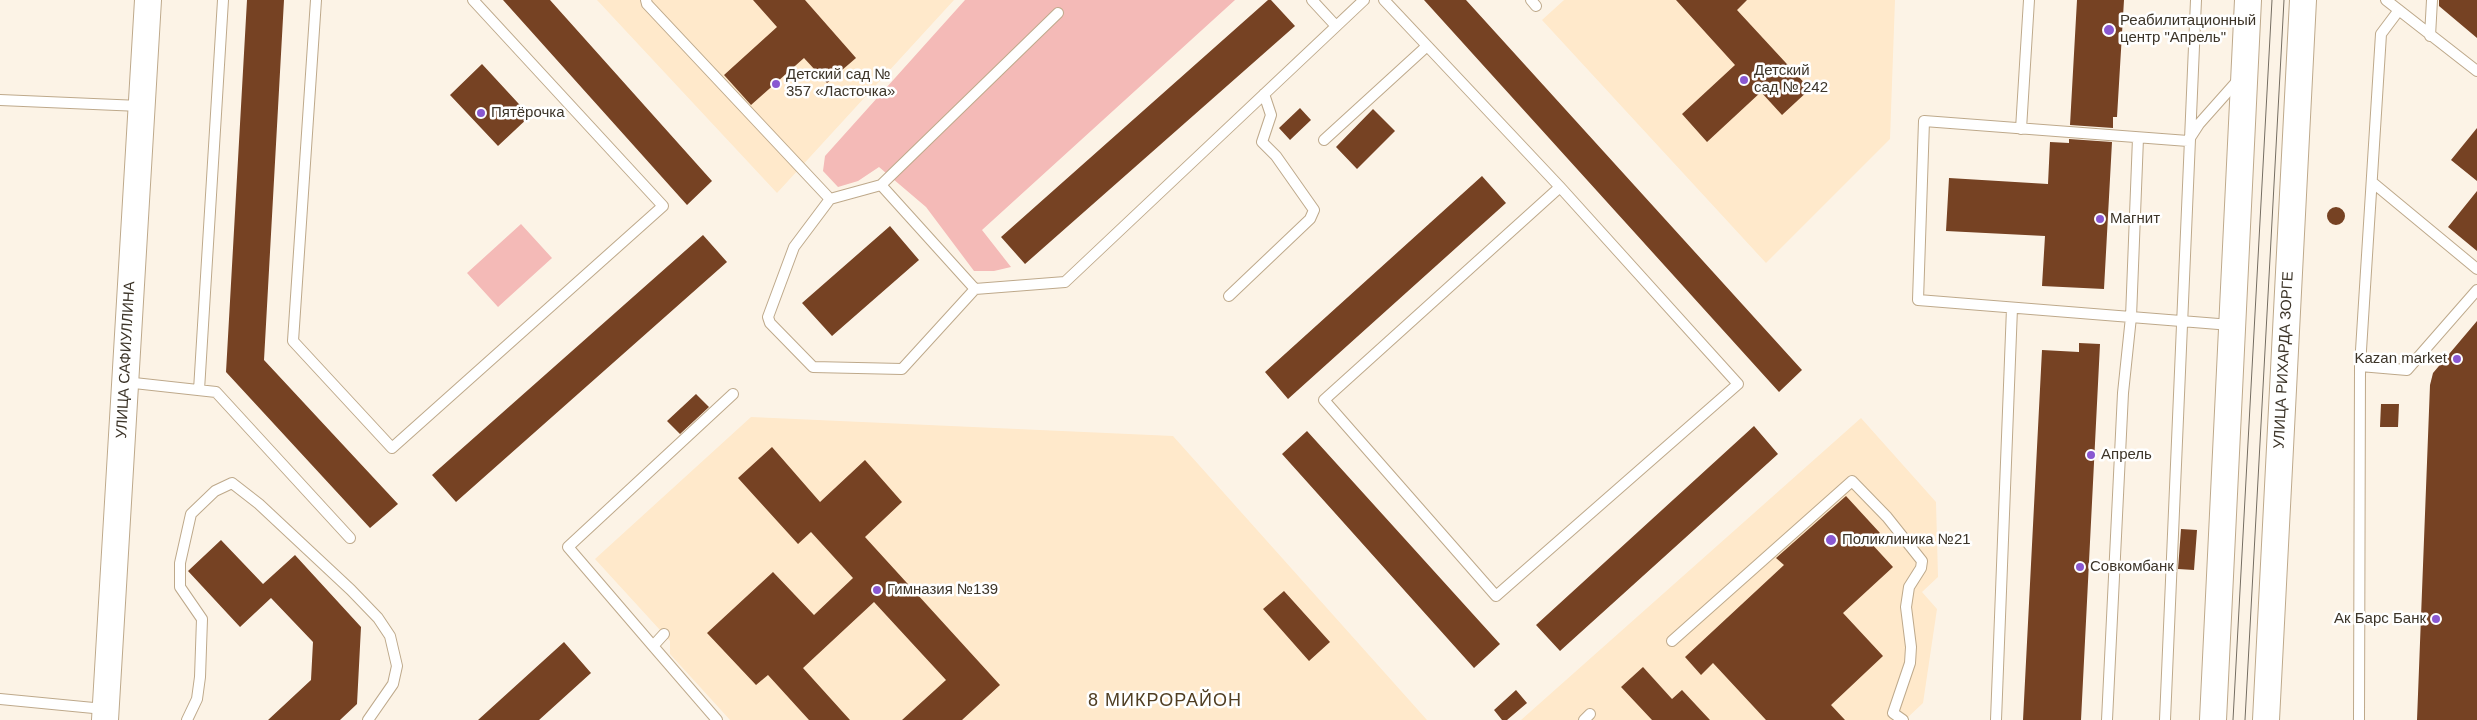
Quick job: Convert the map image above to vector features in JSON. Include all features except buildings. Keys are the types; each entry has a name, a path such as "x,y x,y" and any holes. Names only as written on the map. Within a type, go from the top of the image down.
{"street":[{"name":"УЛИЦА САФИУЛЛИНА","path":"105,714 148,0"},
{"path":"2212,720 2248,0"},
{"name":"УЛИЦА РИХАРДА ЗОРГЕ","path":"2266,720 2303,0"}],"lane":[{"path":"199,390 223,0"},
{"path":"316,0 293,341 392,448 663,206 474,0"},
{"path":"646,0 647,4 830,199"},
{"path":"1312,0 1336,26"},
{"path":"1058,13 881,185 830,199 794,247 768,317 770,323 813,367 902,368 975,289 1065,282 1364,0"},
{"path":"1384,0 1560,187 1738,384 1496,596 1324,400 1560,187"},
{"path":"2021,129 2029,0"},
{"path":"2165,720 2183,321 2188,141 2196,0"},
{"path":"2386,0 2477,71"},
{"path":"2430,36 2432,0"},
{"path":"2359,720 2360,366 2381,34 2399,10"},
{"path":"1324,140 1427,46"},
{"path":"2188,141 2198,124 2244,74"},
{"path":"1229,296 1310,219 1314,210 1276,156 1262,142 1271,115 1264,94"},
{"path":"0,100 141,106"},
{"path":"2188,141 1924,122 1918,300 2231,325"},
{"path":"2107,720 2123,393 2131,317 2138,138"},
{"path":"2372,182 2477,269"},
{"path":"881,185 975,289"},
{"path":"2360,366 2408,370 2477,290"},
{"path":"1996,720 2012,308"},
{"path":"125,382 216,392 350,538"},
{"path":"717,720 568,547 733,394"},
{"path":"1672,641 1852,481 1887,517 1922,561 1921,568 1909,587 1906,607 1911,647 1910,663 1892,717 1903,720"},
{"path":"187,720 197,700 200,677 202,619 180,587 180,563 191,514 215,491 232,483 259,504 352,590 390,636 397,666 393,684 368,720"},
{"path":"653,646 664,634"},
{"path":"0,699 105,714"}],"shaded area":[{"name":"Детский сад № 357 «Ласточка»","path":"597,0 954,0 777,193"},
{"path":"965,0 1235,0 982,230 1011,267 994,271 974,271 926,207 879,167 858,181 838,187 823,171 825,156"},
{"name":"Детский сад № 242","path":"1564,0 1895,0 1890,139 1766,263 1542,20"},
{"path":"521,224 552,258 498,307 467,273"},
{"path":"751,417 1173,436 1427,720 730,720 670,654 670,641 595,559"},
{"name":"Поликлиника №21","path":"1861,418 1936,502 1938,577 1922,592 1937,609 1923,703 1905,720 1521,720"}],"tram line":[{"path":"2233,720 2272,0"},
{"path":"2245,720 2284,0"}],"place":[{"name":"Реабилитационный центр \"Апрель\"","path":"2109,30"},
{"name":"Детский сад № 242","path":"1744,80"},
{"name":"Детский сад № 357 «Ласточка»","path":"776,84"},
{"name":"Пятёрочка","path":"481,113"},
{"name":"Магнит","path":"2100,219"},
{"name":"Kazan market","path":"2457,359"},
{"name":"Апрель","path":"2091,455"},
{"name":"Поликлиника №21","path":"1831,540"},
{"name":"Совкомбанк","path":"2080,567"},
{"name":"Гимназия №139","path":"877,590"},
{"name":"Ак Барс Банк","path":"2436,619"}],"district":[{"name":"8 МИКРОРАЙОН","path":"1165,701"}]}
